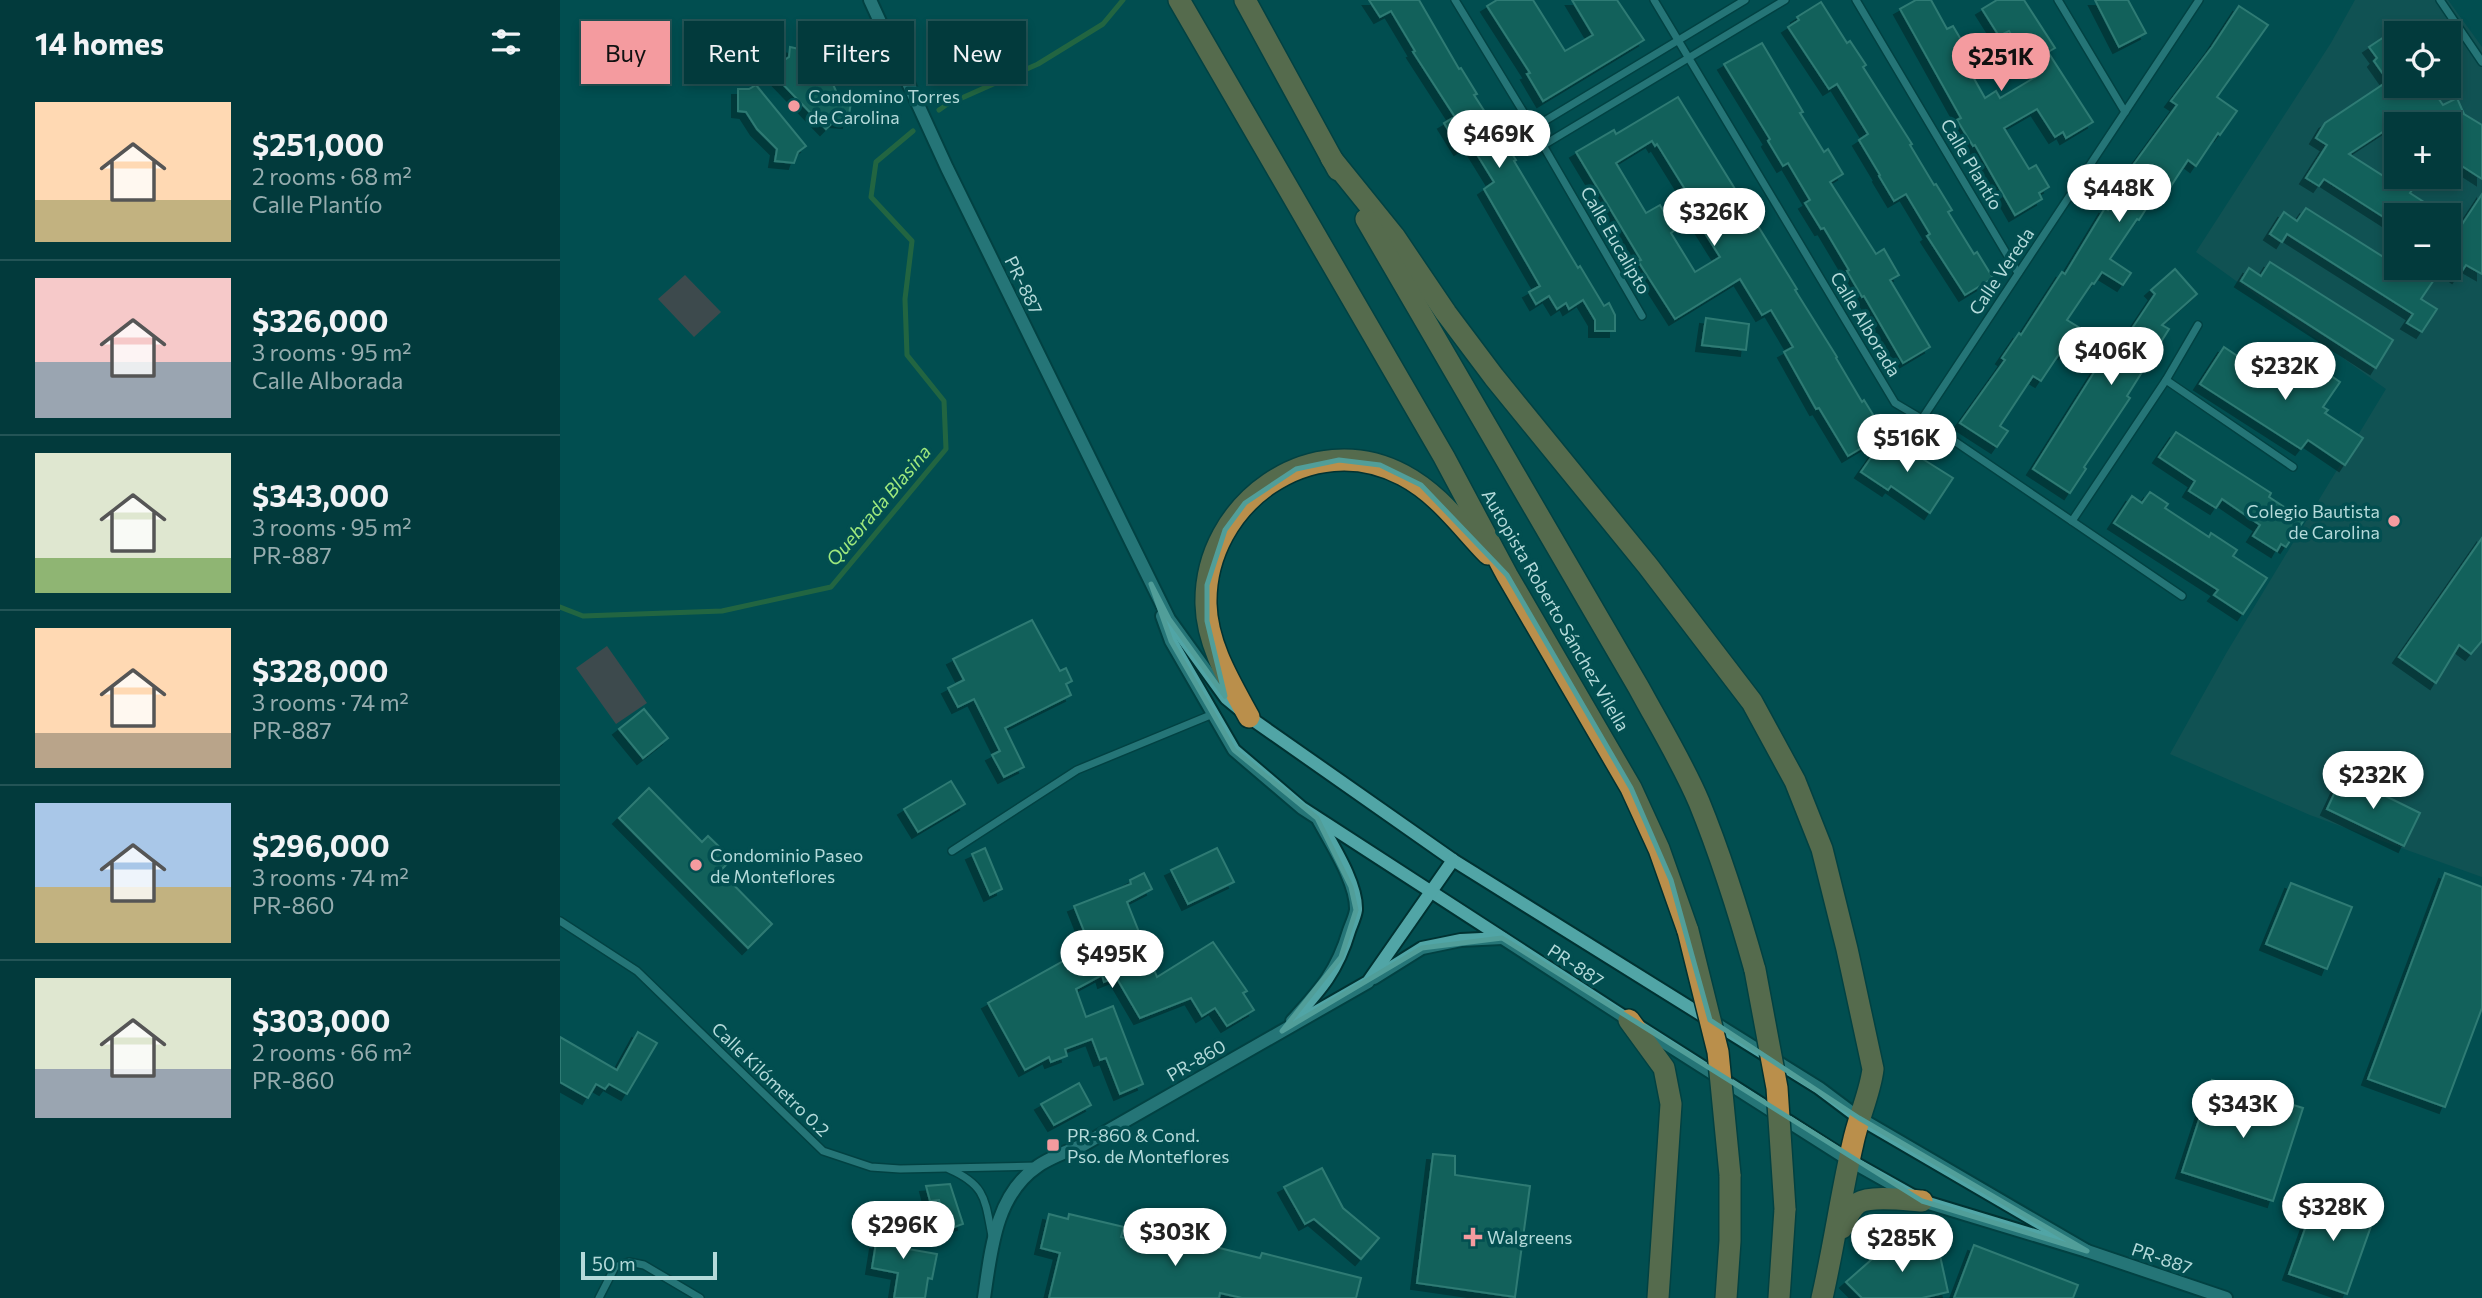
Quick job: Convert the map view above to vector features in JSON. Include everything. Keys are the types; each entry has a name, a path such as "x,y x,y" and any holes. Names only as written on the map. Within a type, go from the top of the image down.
{"highway":[{"name":"Autopista Roberto Sánchez Vilella","path":"1179,0 1444,457 1507,575 1631,788 1659,849 1688,930 1718,1052 1730,1175 1730,1241 1726,1298"},
{"name":"Autopista Roberto Sánchez Vilella","path":"1245,0 1331,158 1632,676 1698,801 1723,866 1755,970 1777,1088 1785,1209 1779,1298"},
{"path":"1331,158 1394,236 1446,313 1494,377 1648,566 1752,702 1796,781 1822,849 1873,1069 1849,1160 1822,1298"},
{"path":"1249,717 1224,672 1214,643 1208,621 1207,585 1210,566 1224,530 1245,503 1276,478 1318,463 1339,460 1380,465 1402,474 1438,498 1507,575"},
{"path":"1629,1020 1664,1068 1671,1104 1658,1298"},
{"path":"1835,1242 1850,1210 1859,1202 1869,1199 1922,1201"}],"street":[{"name":"PR-887","path":"870,0 947,168 1169,619 1226,698 1249,717 1453,860 1819,1088 1859,1118 2087,1251"},
{"name":"Calle Eucalipto","path":"1455,0 1642,316"},
{"name":"Calle Alborada","path":"1654,0 1895,403 2182,596"},
{"path":"1533,128 1745,0"},
{"path":"1542,146 1785,0"},
{"name":"Calle Plantío","path":"1856,0 2018,273"},
{"path":"2058,0 2125,111"},
{"name":"Calle Vereda","path":"1922,419 2199,0"},
{"path":"2440,0 2482,62"},
{"path":"2072,521 2166,380 2198,325"},
{"path":"2166,380 2293,467"},
{"name":"PR-887","path":"1152,584 1171,641 1234,750 1317,818 1849,1160 1922,1201 2087,1251 2226,1298"},
{"path":"952,851 1077,770 1213,714"},
{"path":"1282,1031 1320,990 1341,957 1356,911 1352,887 1337,852 1317,818"},
{"name":"PR-860","path":"984,1298 999,1215 1015,1187 1038,1166 1083,1144 1368,982 1453,860"},
{"name":"Calle Kilómetro 0.2","path":"560,921 637,971 823,1151 871,1167 1038,1166"},
{"path":"1368,982 1422,948 1461,940 1502,937"},
{"path":"945,1167 969,1178 981,1191 993,1243"},
{"path":"599,1298 615,1267 629,1262 644,1265 700,1298"}],"highlighted area":[{"path":"1339,460 1380,465 1421,485 1507,575 1631,788 1671,880 1710,1020 1859,1118 2087,1251 1922,1201 1502,938 1422,948 1282,1031 1341,957 1356,910 1351,887 1317,818 1234,750 1171,641 1151,584 1169,619 1225,696 1207,621 1207,585 1225,530 1245,503 1296,469"}],"shaded area":[{"name":"Colegio Bautista de Carolina","path":"2355,0 2448,0 2482,47 2482,877 2310,815 2170,754 2227,652 2386,389 2196,252 2331,43"},
{"path":"685,275 721,312 694,337 658,299"},
{"path":"607,646 647,703 616,724 576,668"}],"building":[{"path":"1369,0 1419,0 1578,268 1580,266 1604,306 1609,303 1615,315 1615,331 1595,331 1595,320 1583,300 1569,309 1566,303 1557,309 1549,296 1536,304 1529,292 1540,286 1484,189 1494,182 1470,143 1460,149 1444,123 1455,117 1413,52 1415,51 1391,11 1380,17"},
{"path":"1497,0 1533,0 1565,51 1593,35 1572,0 1617,0 1644,40 1543,101 1527,74 1530,73 1487,6"},
{"path":"1916,0 1931,0 1947,29 1953,26 1970,55 1963,59 1985,98 1996,91 2000,98 2037,76 2009,31 1999,36 1982,9 1997,0 2024,0 2055,48 2048,52 2093,122 2066,138 2063,132 2055,137 2037,109 2004,128 2029,169 2036,165 2049,187 2039,193 2042,199 2015,215 1975,145 1973,146 1957,120 1961,118 1900,9"},
{"path":"2095,0 2128,0 2146,33 2119,47"},
{"path":"1821,2 1847,43 1850,41 1866,65 1863,67 1952,210 1948,212 1974,254 1977,252 1993,278 1965,295 1927,236 1930,234 1906,194 1894,201 1859,140 1868,134 1837,84 1829,89 1788,27 1799,20 1797,17"},
{"path":"2239,6 2268,25 2217,97 2237,111 2196,166 2188,160 2167,192 2160,187 2139,220 2137,219 2110,259 2131,273 2123,285 2102,272 2094,284 2092,283 2067,320 2080,328 2041,381 2033,376 2000,426 2008,431 1997,447 1960,423 2005,360 2002,358 2019,333 2021,335 2062,272 2065,274 2105,208 2108,210 2134,170 2131,168 2177,105 2171,101"},
{"path":"2384,37 2384,75 2374,61 2377,58 2369,47"},
{"path":"1762,43 1824,152 1828,149 1843,174 1830,182 1876,254 1884,249 1899,275 1890,280 1930,347 1903,363 1824,228 1821,229 1805,203 1810,200 1788,163 1783,166 1768,141 1770,139 1724,64"},
{"path":"790,47 798,49 798,84 833,84 839,98 851,102 848,122 834,121 826,129 783,84 784,60 789,57"},
{"path":"2384,84 2384,98 2438,98 2443,105 2457,98 2464,114 2482,125 2482,179 2461,165 2461,112 2384,112 2384,131 2349,154 2384,176 2384,189 2413,189 2410,193 2425,203 2384,203 2384,217 2324,179 2319,186 2306,178 2327,145 2316,138 2325,123"},
{"path":"756,85 806,146 798,152 794,163 775,161 777,149 757,129 746,112 738,111 738,89 749,89"},
{"path":"1678,97 1797,289 1795,290 1862,402 1864,400 1885,434 1848,456 1819,408 1816,409 1784,352 1793,347 1771,310 1762,315 1740,279 1675,319 1638,261 1641,260 1576,152 1614,130 1616,134","holes":["1652,141 1655,146 1657,144 1688,194 1697,189 1714,217 1700,225 1720,257 1695,272 1671,233 1675,230 1660,205 1646,213 1616,163"]},
{"path":"2482,194 2482,274 2466,265 2461,272 2461,226"},
{"path":"2306,208 2384,257 2384,280 2434,280 2421,299 2437,309 2422,332 2407,323 2413,314 2287,234 2282,242 2270,234 2284,212 2297,221"},
{"path":"2270,262 2393,340 2376,368 2241,281 2249,268 2261,276"},
{"path":"2175,269 2197,294 2162,325 2169,329 2127,396 2130,398 2070,493 2033,469 2110,347 2117,351 2155,294 2151,290"},
{"path":"1706,318 1749,324 1746,350 1702,345"},
{"path":"2224,347 2263,373 2267,367 2283,378 2299,354 2340,382 2323,407 2328,410 2325,413 2363,438 2345,465 2308,440 2301,449 2200,384"},
{"path":"2176,432 2271,493 2269,497 2304,520 2286,547 2281,544 2277,551 2253,536 2260,525 2222,499 2216,508 2189,491 2195,481 2159,457"},
{"path":"1886,436 1953,478 1930,513 1891,486 1888,490 1861,472"},
{"path":"2150,492 2168,504 2165,508 2209,537 2211,533 2237,550 2233,556 2267,578 2243,614 2214,595 2218,590 2114,523 2132,496 2142,503"},
{"path":"2482,538 2482,641 2471,654 2459,645 2436,683 2399,657"},
{"path":"1032,620 1060,671 1066,668 1072,681 1066,684 1071,695 1005,728 1024,767 1004,777 992,755 1000,751 974,699 958,707 948,688 964,680 953,659"},
{"path":"644,709 668,738 643,758 619,729"},
{"path":"2343,775 2420,813 2404,846 2327,809"},
{"path":"951,781 965,804 918,832 904,809"},
{"name":"Condominio Paseo de Monteflores","path":"649,788 702,842 708,836 732,859 720,871 772,924 748,948 619,818"},
{"path":"985,848 1002,889 990,895 972,854"},
{"path":"1217,848 1234,882 1188,904 1171,870"},
{"path":"1144,873 1152,889 1127,902 1157,977 1213,942 1247,991 1243,993 1254,1010 1227,1026 1215,1008 1202,1016 1191,998 1140,1018 1116,977 1104,982 1102,975 1076,989 1086,1017 1113,1006 1143,1084 1120,1094 1106,1058 1100,1060 1092,1039 1065,1049 1067,1056 1051,1062 1049,1057 1025,1070 988,1003 1090,946 1074,906 1131,884 1130,880"},
{"path":"2445,873 2482,887 2482,1008 2445,1107 2368,1079"},
{"path":"2291,883 2352,907 2327,969 2266,944"},
{"path":"638,1032 657,1043 627,1094 609,1084 605,1089 596,1084 588,1098 560,1082 560,1037 617,1070"},
{"path":"2212,1080 2303,1108 2273,1201 2182,1172"},
{"path":"1079,1083 1091,1105 1054,1125 1041,1104"},
{"name":"Walgreens","path":"1433,1154 1455,1156 1455,1175 1530,1186 1515,1297 1417,1283"},
{"path":"1322,1168 1343,1208 1379,1238 1361,1259 1314,1219 1305,1224 1284,1187"},
{"path":"950,1184 963,1224 946,1230 939,1200 930,1201 926,1186"},
{"path":"2318,1192 2376,1212 2347,1294 2289,1274"},
{"path":"886,1211 904,1215 898,1244 891,1246 937,1254 932,1279 928,1278 925,1298 894,1298 898,1273 872,1268"},
{"path":"1049,1214 1068,1219 1069,1214 1124,1227 1121,1237 1151,1244 1164,1245 1167,1235 1260,1258 1262,1253 1361,1278 1356,1298 1242,1298 1220,1293 1219,1298 1049,1298 1060,1253 1041,1248"},
{"path":"1937,1242 1948,1292 1922,1298 1862,1298 1846,1282 1887,1246 1892,1252"},
{"path":"1974,1245 2078,1285 2073,1298 1954,1298"}],"waterway":[{"name":"Quebrada Blasina","path":"939,110 1038,64 1103,24 1123,0"},
{"name":"Quebrada Blasina","path":"560,607 583,616 722,611 831,587 946,449 944,401 907,355 905,299 912,241 871,197 876,162 913,131"}],"place":[{"name":"Condomino Torres de Carolina","path":"794,106"},
{"name":"Colegio Bautista de Carolina","path":"2394,521"},
{"name":"Condominio Paseo de Monteflores","path":"696,865"},
{"name":"PR-860 & Cond. Pso. de Monteflores","path":"1053,1145"},
{"name":"Walgreens","path":"1473,1237"}]}
